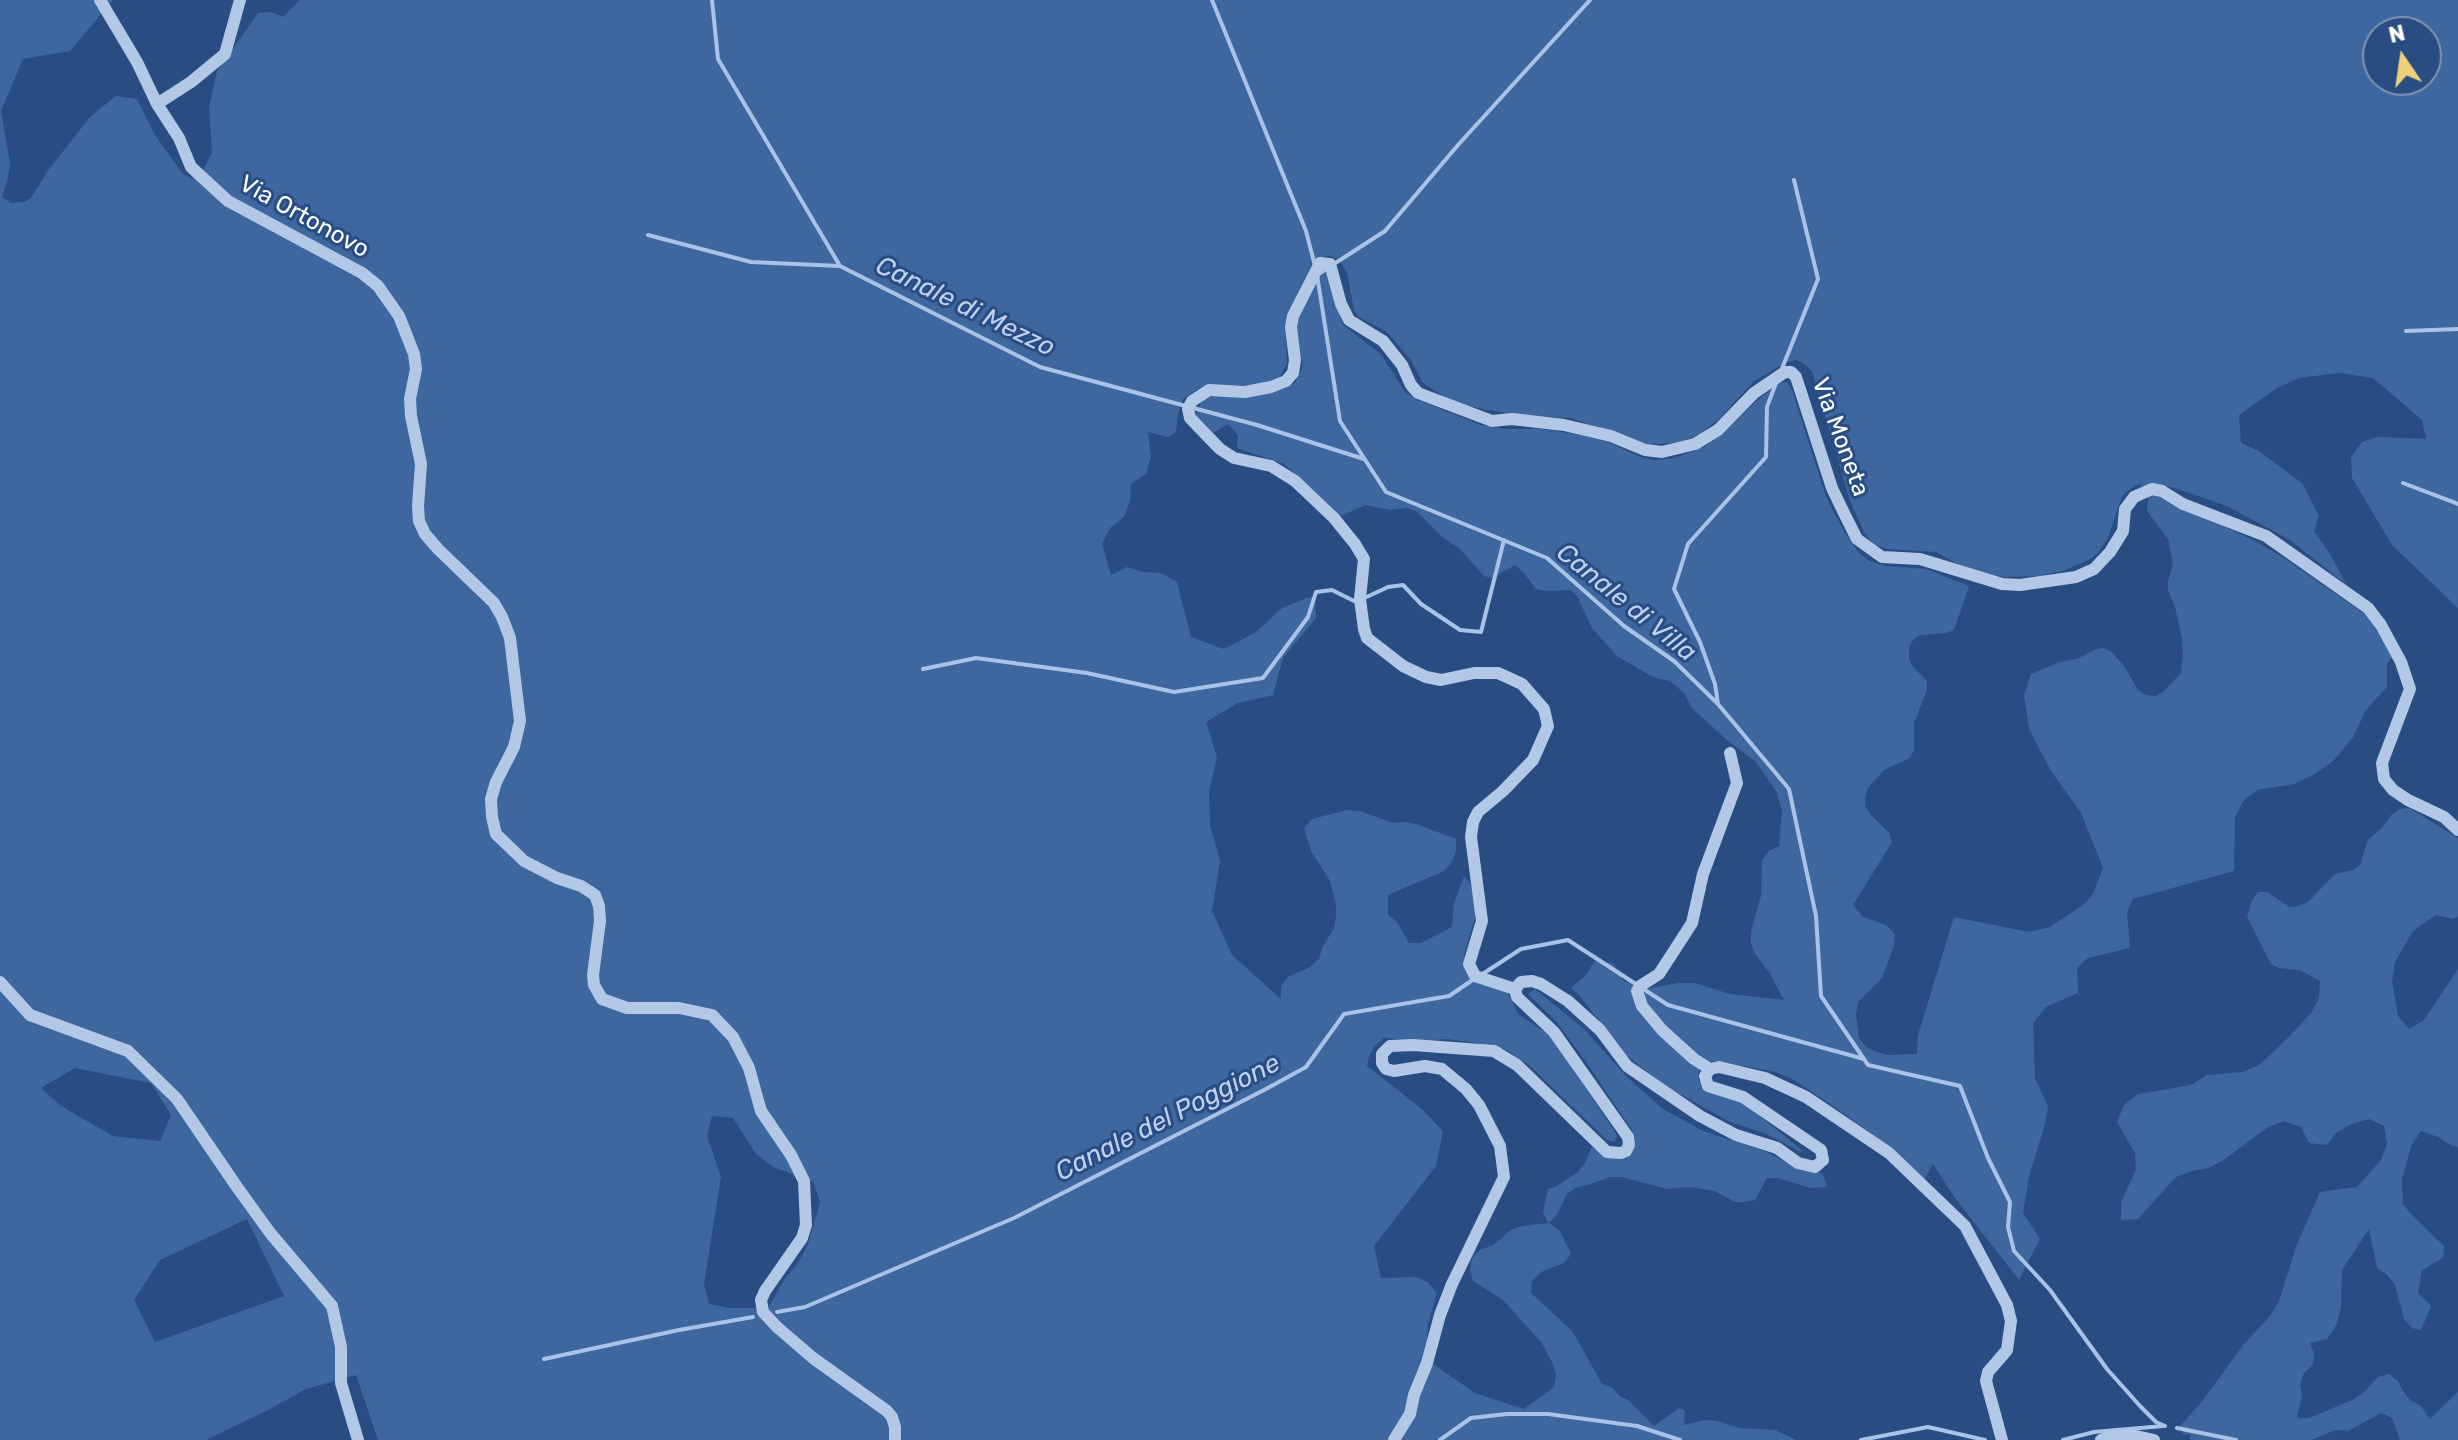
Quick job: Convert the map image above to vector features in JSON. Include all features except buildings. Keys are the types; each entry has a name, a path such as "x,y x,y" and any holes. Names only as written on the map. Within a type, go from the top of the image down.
{"street":[{"name":"Via Ortonovo","path":"100,0 179,138 191,167 228,201 362,273 378,286 399,316 414,354 416,369 410,399 421,464 419,521 438,549 494,603 510,638 520,721 514,747 491,799 496,834 524,861 595,895 600,921 593,975 594,985 602,999 627,1008 679,1008 712,1015 733,1037 749,1068 761,1111 791,1155 804,1181 806,1225 802,1238 765,1291 761,1300 763,1312 813,1358 887,1411 895,1427 895,1440"},
{"path":"157,104 191,82 225,54 240,0"},
{"name":"Via Moneta","path":"1515,989 1475,976 1469,964 1482,921 1471,837 1478,812 1533,760 1548,726 1544,709 1522,684 1498,673 1474,673 1441,680 1426,677 1403,666 1367,638 1360,599 1364,559 1334,518 1295,481 1271,466 1234,458 1220,449 1190,418 1188,409 1192,401 1209,390 1245,392 1271,387 1286,381 1293,373 1293,316 1317,265 1326,262 1330,264 1341,304 1349,320 1383,341 1418,393 1492,421 1512,419 1564,425 1611,436 1645,450 1670,451 1695,444 1718,430 1754,393 1785,372 1791,372 1796,377 1832,488 1843,511 1857,539 1882,557 1920,559 2002,584 2020,585 2076,577 2094,569 2110,552 2123,531 2125,509 2134,497 2152,489 2266,536 2368,608 2381,625 2401,662 2410,689 2382,763 2384,779 2393,790 2444,817 2458,830"},
{"path":"1710,1069 1662,1030 1642,1006 1637,991 1659,974 1692,923 1703,874 1737,783 1730,753"},
{"path":"1394,1440 1410,1414 1452,1284 1504,1177 1500,1146 1479,1105 1466,1089 1442,1069 1425,1066 1394,1071 1386,1069 1382,1054 1390,1046 1413,1045 1494,1051 1517,1065 1607,1152 1621,1153 1629,1145 1628,1137 1554,1032 1517,997 1515,989 1521,982 1532,981 1568,1001 1600,1030 1627,1066 1700,1116 1736,1135 1777,1148 1798,1163 1809,1167 1820,1164 1823,1160 1821,1150 1743,1097 1708,1086 1705,1076 1710,1069 1719,1067 1765,1078 1806,1097 1889,1153 1965,1226 2000,1291 2011,1321 2007,1350 1988,1372 1986,1381 2001,1438"},
{"path":"0,982 30,1015 128,1051 177,1099 245,1199 332,1306 341,1347 341,1383 358,1440"},
{"path":"2101,1440 2132,1435 2154,1440"}],"shaded area":[{"path":"0,0 113,0 70,51 23,59 1,111 10,163 2,197 11,203 31,198 49,169 91,116 116,96 137,99 155,135 182,173 192,179 204,169 212,152 209,108 217,71 258,13 271,12 283,17 300,0 2458,0 2458,608 2392,545 2352,478 2351,457 2362,442 2378,437 2426,439 2422,420 2373,378 2339,373 2299,378 2277,388 2239,415 2241,443 2259,451 2303,484 2319,516 2314,531 2346,584 2290,540 2227,506 2175,488 2155,485 2135,485 2122,496 2108,538 2097,554 2063,571 2005,577 1974,573 1936,552 1887,549 1873,544 1850,501 1812,371 1803,363 1796,360 1787,362 1754,381 1720,418 1700,434 1681,442 1649,445 1571,418 1517,415 1456,404 1423,383 1411,360 1387,332 1359,317 1354,310 1347,273 1339,259 1329,256 1313,261 1289,313 1287,364 1279,378 1254,385 1207,385 1199,388 1183,399 1176,432 1168,437 1148,432 1151,457 1146,474 1131,484 1130,501 1124,517 1110,528 1102,544 1111,575 1127,567 1161,573 1177,582 1191,637 1224,649 1256,632 1282,608 1315,595 1316,618 1283,658 1273,695 1238,703 1206,722 1217,757 1209,791 1210,825 1220,861 1212,911 1232,955 1281,999 1281,986 1288,977 1319,959 1334,928 1336,904 1330,881 1311,851 1304,828 1312,819 1347,810 1360,811 1393,823 1416,824 1456,839 1452,862 1444,871 1388,895 1388,915 1397,922 1409,943 1421,943 1452,927 1454,903 1464,877 1470,882 1477,910 1464,955 1469,977 1479,984 1506,989 1518,1014 1550,1035 1617,1135 1615,1142 1607,1140 1530,1066 1506,1050 1446,1039 1421,1041 1384,1038 1375,1045 1367,1066 1422,1109 1443,1131 1436,1166 1374,1246 1381,1278 1415,1277 1428,1282 1437,1293 1428,1324 1426,1352 1433,1364 1475,1393 1524,1409 1554,1387 1556,1375 1553,1364 1542,1343 1503,1300 1473,1281 1470,1270 1472,1258 1511,1230 1548,1223 1543,1212 1548,1189 1578,1172 1592,1147 1605,1155 1634,1147 1632,1130 1584,1059 1556,1021 1528,994 1535,989 1584,1029 1627,1077 1663,1109 1703,1131 1764,1151 1800,1169 1821,1173 1824,1177 1827,1187 1811,1188 1778,1178 1767,1178 1755,1200 1746,1202 1735,1202 1714,1191 1691,1187 1667,1189 1622,1177 1610,1177 1577,1187 1567,1194 1557,1215 1549,1223 1560,1231 1571,1254 1564,1263 1541,1272 1532,1281 1531,1293 1573,1332 1602,1384 1628,1400 1654,1426 1679,1408 1685,1411 1684,1425 1705,1420 1717,1421 1740,1428 1775,1430 1796,1440 378,1440 356,1375 306,1389 206,1440 0,1440","holes":["75,1068 151,1083 171,1115 160,1141 113,1136 61,1106 41,1088","712,1116 733,1118 756,1154 773,1167 813,1182 820,1202 808,1244 768,1308 730,1308 709,1304 704,1284 721,1177 707,1136","247,1219 284,1296 155,1342 134,1300 160,1260"]},
{"path":"1321,271 1327,272 1343,325 1381,354 1405,392 1415,399 1481,425 1576,434 1608,442 1640,457 1655,460 1675,458 1704,447 1779,383 1787,382 1826,497 1859,553 1870,561 1886,566 1926,569 1969,586 1954,630 1920,635 1909,648 1912,666 1927,681 1927,690 1914,723 1914,750 1910,758 1884,770 1868,788 1865,797 1865,806 1889,833 1892,842 1853,905 1863,917 1886,925 1895,934 1894,946 1882,978 1858,1002 1856,1014 1859,1038 1866,1047 1877,1052 1888,1055 1917,1054 1918,1035 1954,917 2029,932 2050,927 2083,905 2093,894 2103,868 2081,813 2051,771 2029,729 2024,695 2031,674 2096,649 2104,648 2112,652 2138,690 2146,695 2155,696 2163,692 2181,673 2182,638 2168,590 2173,564 2168,539 2147,511 2149,494 2164,498 2253,540 2369,617 2392,657 2387,665 2387,687 2366,710 2353,737 2334,760 2294,784 2257,790 2243,801 2235,818 2234,871 2133,899 2127,912 2130,948 2088,958 2077,968 2078,993 2046,1007 2033,1023 2035,1078 2048,1106 2023,1213 2040,1239 2019,1280 1955,1198 1933,1164 1924,1180 1884,1143 1794,1080 1776,1072 1707,1062 1698,1073 1699,1081 1705,1088 1748,1106 1804,1152 1728,1121 1662,1084 1626,1055 1571,988 1585,976 1595,961 1613,963 1623,980 1642,990 1695,983 1730,994 1784,1000 1751,943 1751,931 1761,896 1762,860 1769,851 1779,846 1782,810 1776,791 1756,762 1692,708 1684,693 1670,681 1653,677 1617,656 1592,628 1571,590 1536,589 1515,565 1493,578 1484,576 1460,549 1441,536 1416,511 1407,508 1390,510 1365,505 1341,516 1284,464 1237,448 1238,435 1228,424 1211,434 1195,417 1203,398 1278,389 1295,383 1303,366 1297,320"},
{"path":"2409,808 2458,838 2458,917 2453,919 2436,915 2413,931 2395,962 2392,982 2398,1016 2409,1029 2424,1020 2458,969 2458,1147 2421,1131 2411,1146 2402,1180 2403,1204 2444,1246 2443,1258 2422,1270 2418,1293 2431,1306 2421,1330 2412,1328 2404,1319 2395,1285 2377,1268 2369,1229 2342,1270 2341,1307 2337,1324 2327,1339 2310,1343 2314,1353 2313,1365 2304,1373 2300,1384 2302,1395 2297,1418 2309,1418 2352,1400 2378,1377 2389,1374 2430,1419 2458,1392 2458,1440 2400,1440 2392,1418 2381,1413 2348,1431 2335,1430 2312,1440 2190,1440 2190,1435 2177,1430 2244,1344 2270,1316 2279,1301 2297,1244 2320,1192 2357,1187 2381,1160 2387,1144 2384,1126 2369,1119 2352,1124 2337,1132 2327,1145 2309,1143 2301,1127 2284,1121 2268,1127 2209,1168 2176,1177 2138,1219 2121,1220 2121,1202 2136,1170 2135,1153 2117,1122 2124,1105 2138,1094 2191,1085 2207,1075 2243,1072 2259,1065 2287,1039 2311,1013 2319,998 2320,981 2300,970 2271,964 2247,917 2252,900 2258,892 2267,892 2290,907 2308,902 2335,874 2360,865 2368,840 2392,814"}],"waterway":[{"name":"Canale di Mezzo","path":"712,0 718,59 840,266 1040,367 1257,425 1364,459"},
{"name":"Canale di Villa","path":"1212,0 1306,231 1315,266"},
{"path":"1320,273 1385,231 1458,145 1590,0"},
{"path":"1781,371 1818,279 1794,180"},
{"name":"Canale di Villa","path":"648,235 751,262 840,266"},
{"name":"Canale di Villa","path":"1317,275 1340,421 1386,492 1547,558 1624,626 1674,661 1718,704 1789,789 1816,916 1821,996 1868,1065 1960,1086 1988,1158 2010,1202 2008,1227 2014,1251 2050,1290 2107,1369 2156,1422 2165,1426"},
{"path":"2406,331 2458,329"},
{"path":"1718,704 1715,684 1700,642 1674,589 1688,544 1766,457 1767,407 1776,383"},
{"path":"2403,483 2458,504"},
{"path":"923,669 976,658 1087,673 1174,692 1263,678 1308,617 1316,592 1332,590 1356,602 1388,587 1403,585 1421,604 1460,630 1481,632 1504,540"},
{"name":"Canale del Poggione","path":"1481,975 1521,949 1568,940 1668,1005 1864,1059"},
{"name":"Canale del Poggione","path":"777,1312 805,1307 1014,1218 1266,1089 1306,1067 1344,1014 1449,996 1474,979"},
{"name":"Canale del Poggione","path":"544,1359 753,1317"},
{"path":"1440,1440 1471,1418 1507,1414 1548,1414 1637,1426 1680,1440"},
{"path":"2063,1440 2094,1432 2163,1426"},
{"path":"1861,1440 1928,1427 1985,1440"},
{"path":"2177,1428 2236,1440"}]}
